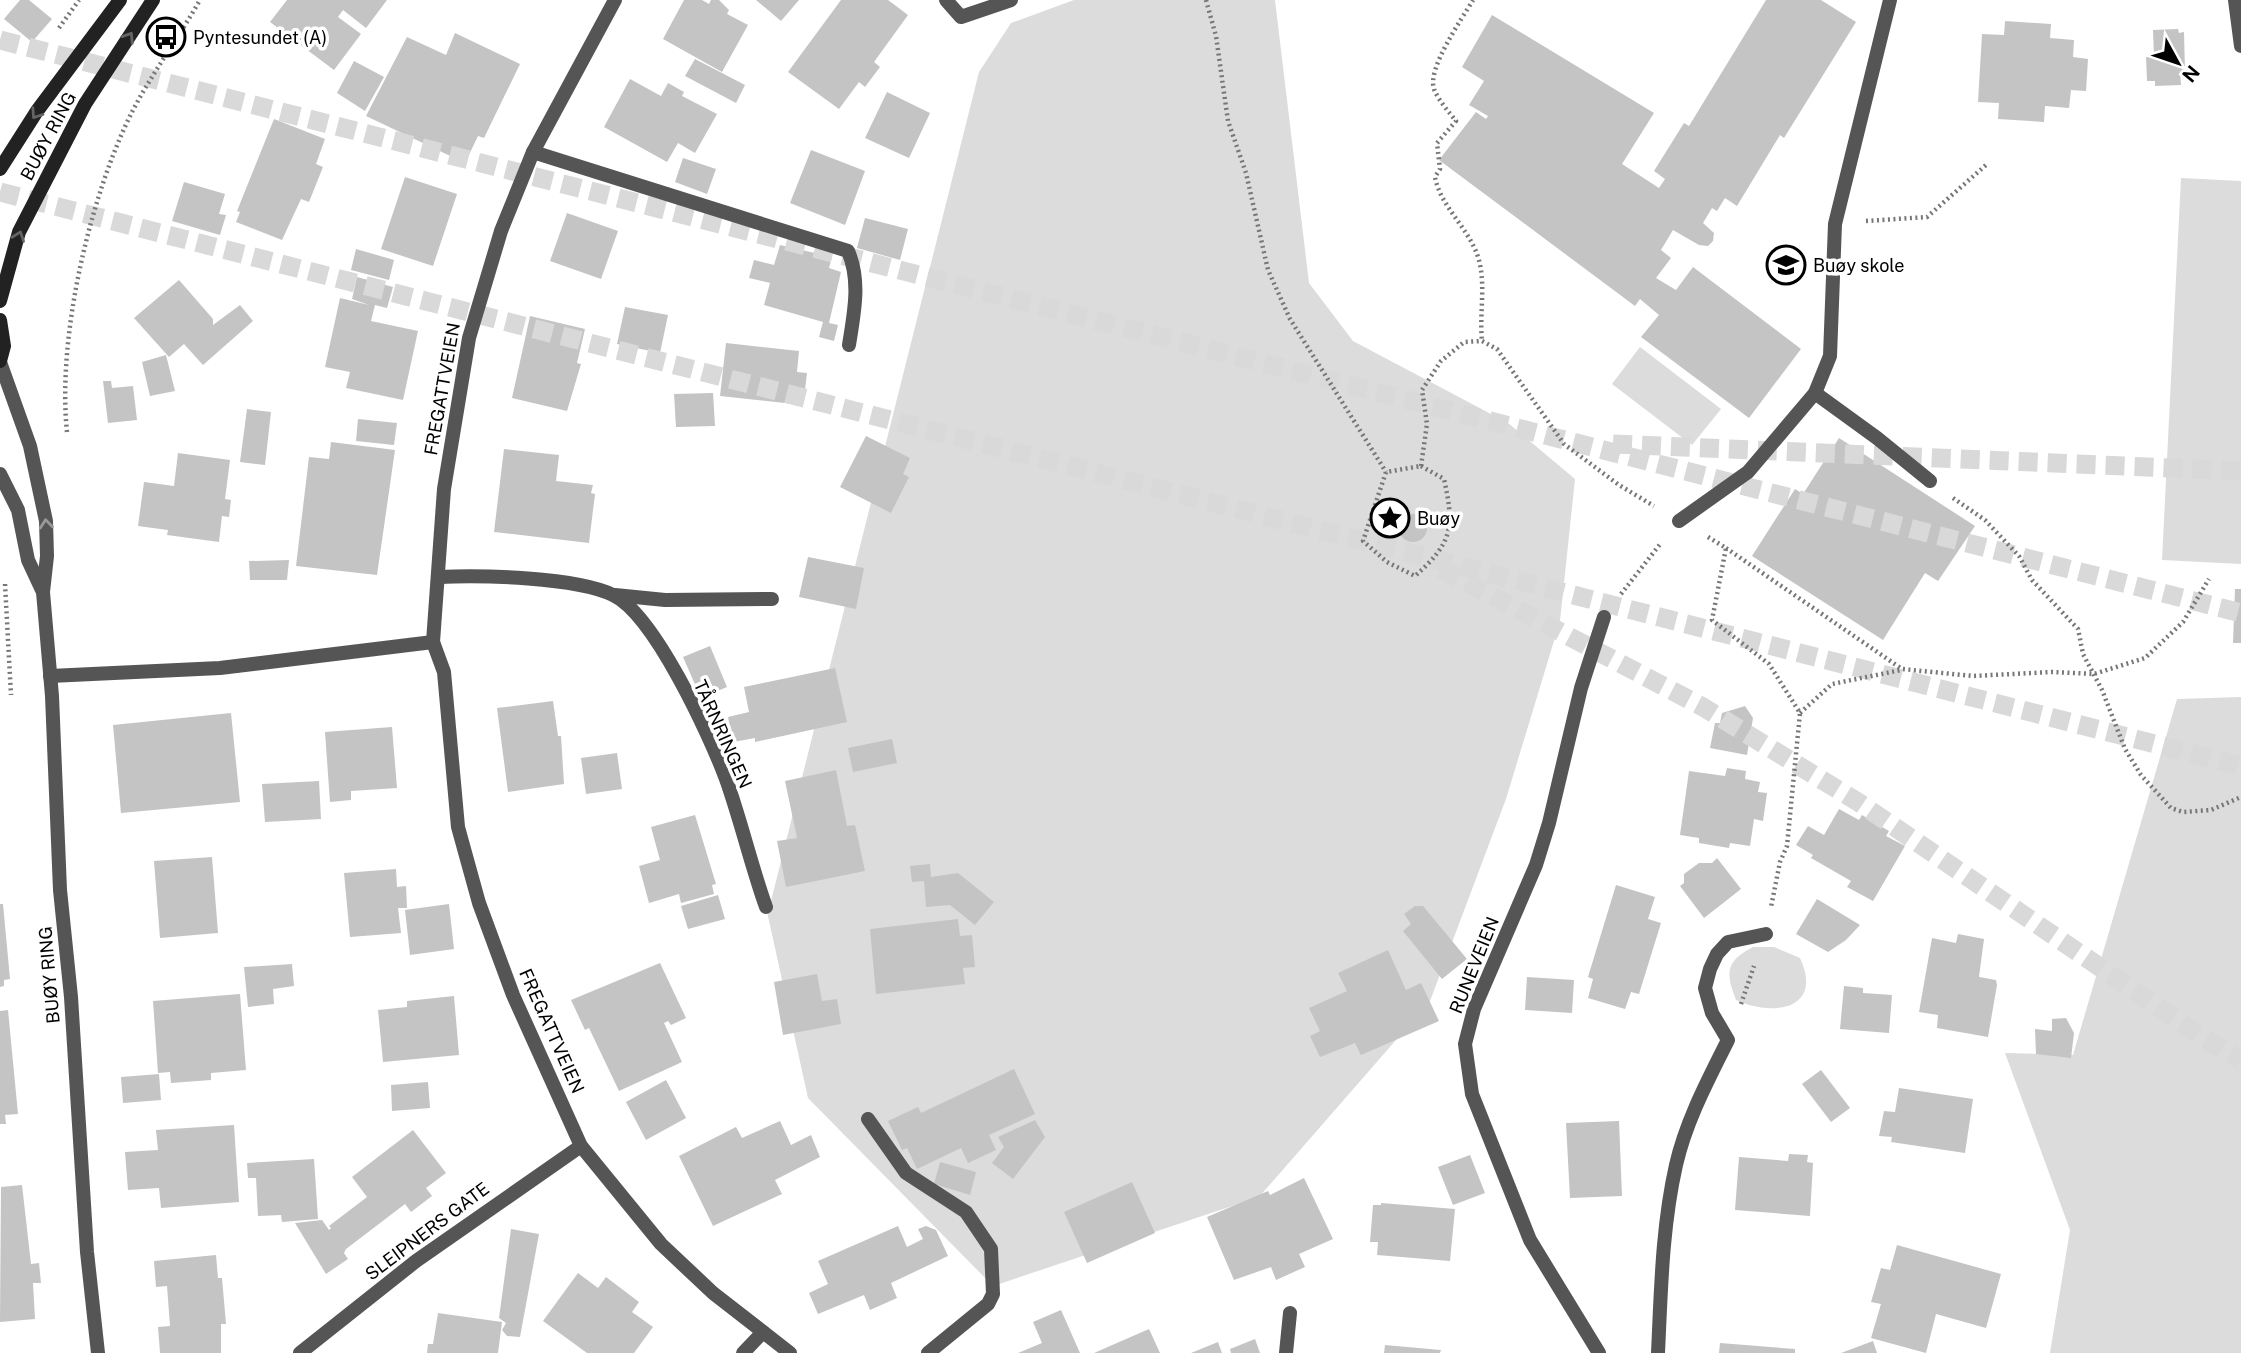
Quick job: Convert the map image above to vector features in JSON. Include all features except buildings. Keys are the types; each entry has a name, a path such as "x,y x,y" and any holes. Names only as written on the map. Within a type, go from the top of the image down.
{"main road":[{"name":"BUØY RING","path":"0,169 37,111 120,0"},
{"name":"BUØY RING","path":"0,301 19,232 85,104 153,0"},
{"path":"0,320 4,346 0,361"}],"street":[{"name":"FREGATTVEIEN","path":"615,0 533,152 501,231 469,338 444,489 433,642 444,671 458,827 479,903 513,995 581,1146 661,1244 713,1293 790,1353"},
{"path":"946,0 961,17 1011,0"},
{"path":"1679,521 1748,472 1815,393 1830,356 1835,223 1891,0"},
{"path":"2235,0 2241,46"},
{"path":"533,152 848,251 856,269 855,306 849,345"},
{"name":"BUØY RING","path":"0,361 30,446 46,521 47,556 43,592 50,676 60,890 71,997 87,1252 98,1353"},
{"path":"1815,393 1930,481"},
{"name":"BUØY RING","path":"0,474 18,510 28,560 43,592"},
{"name":"TÅRNRINGEN","path":"439,577 471,576 541,581 614,595 665,600 772,599"},
{"name":"TÅRNRINGEN","path":"614,595 640,617 656,640 695,713 726,779 766,907"},
{"name":"RUNEVEIEN","path":"1599,1353 1530,1240 1472,1094 1465,1044 1474,1009 1536,865 1549,823 1578,701 1604,617"},
{"path":"50,676 220,668 433,642"},
{"path":"1658,1353 1661,1276 1676,1163 1700,1098 1728,1040 1705,988 1717,954 1728,942 1766,934"},
{"path":"868,1119 906,1173 966,1212 991,1249 993,1294 988,1304 928,1353"},
{"name":"SLEIPNERS GATE","path":"300,1353 416,1261 581,1146"},
{"path":"1286,1353 1290,1313"},
{"path":"743,1353 762,1332"}],"path":[{"path":"62,22 79,0"},
{"path":"68,432 64,399 68,348 84,247 104,180 134,108 200,0"},
{"path":"1206,0 1216,36 1228,121 1246,173 1268,270 1290,319 1386,472"},
{"path":"1473,0 1443,53 1433,80 1434,91 1456,121 1437,143 1440,169 1435,177 1437,188 1468,234 1482,268 1482,341"},
{"path":"1835,223 1927,217 1986,165"},
{"path":"1421,466 1427,424 1422,390 1428,377 1464,342 1482,341 1497,349 1531,402 1564,444 1619,485 1726,548 1902,669"},
{"path":"1421,466 1444,480 1450,505 1450,533 1438,555 1415,576 1387,562 1363,541 1386,472 1421,466"},
{"path":"1930,481 1985,520 2019,556 2032,580 2078,629 2083,654 2125,749 2141,775 2171,808 2183,812 2211,810 2241,797"},
{"path":"1604,617 1679,521"},
{"path":"1726,548 1712,620 1769,664 1800,713 1787,846 1780,862 1766,934 1728,1040"},
{"path":"1800,713 1832,684 1902,669 1973,676 2052,672 2094,674 2145,658 2183,622 2209,579"},
{"path":"5,582 11,695"}],"shaded area":[{"path":"1074,0 1275,0 1309,283 1353,341 1508,423 1575,479 1560,621 1506,799 1430,1001 1259,1197 993,1286 808,1098 766,907 771,901 979,72 1011,23"},
{"path":"2181,178 2241,181 2241,564 2162,560"},
{"path":"1640,347 1721,409 1692,445 1612,384"},
{"path":"2241,697 2241,1353 2050,1353 2070,1230 2005,1053 2073,1055 2177,699"},
{"path":"1753,947 1774,947 1800,958 1806,975 1805,989 1800,999 1778,1008 1765,1008 1736,1000 1730,982 1730,968 1737,957"}],"tunnel":[{"path":"0,40 2241,613"},
{"path":"0,192 2241,766"},
{"path":"1613,444 2241,471"},
{"path":"1441,569 1703,707 1858,802 2205,1039 2241,1060"}],"place":[{"name":"Pyntesundet (A)","path":"166,37"},
{"name":"Buøy skole","path":"1786,265"},
{"name":"Buøy","path":"1390,518"}]}
